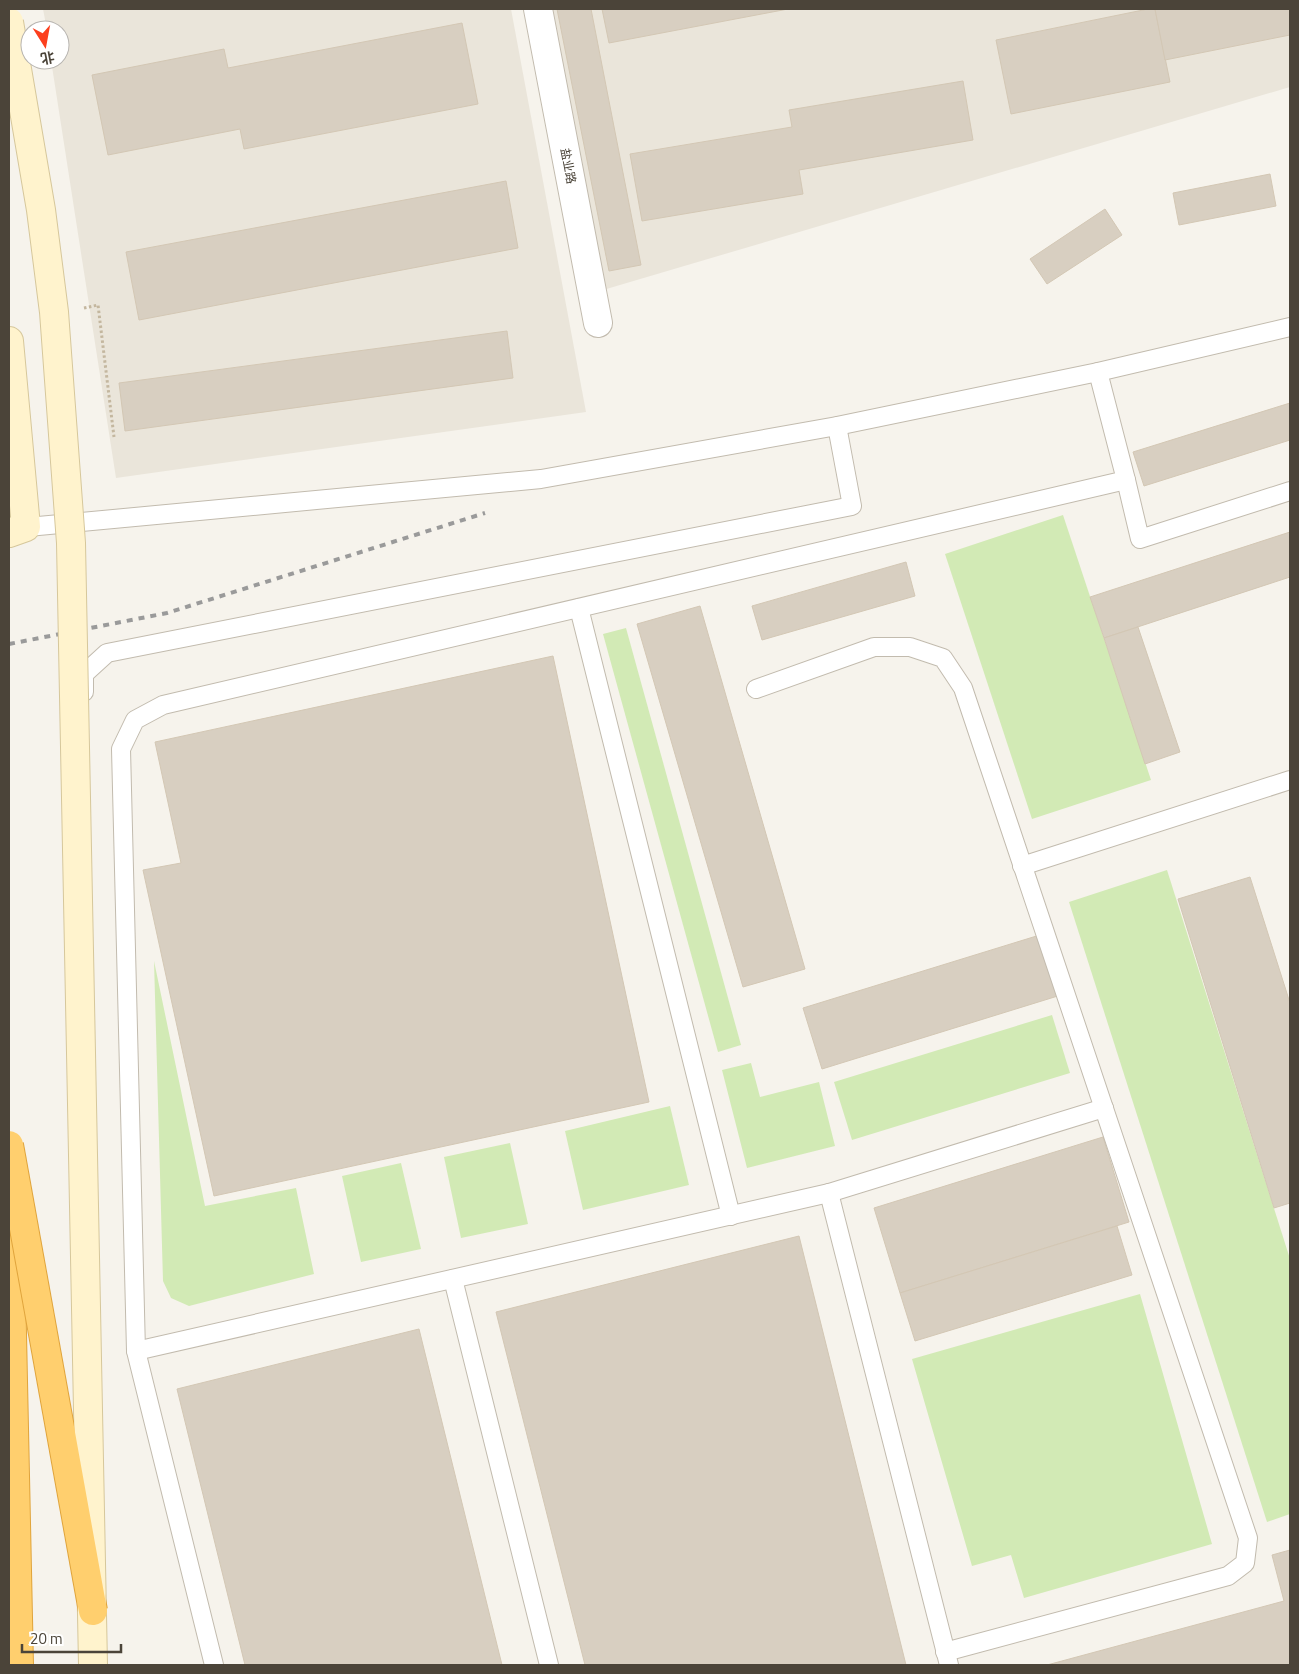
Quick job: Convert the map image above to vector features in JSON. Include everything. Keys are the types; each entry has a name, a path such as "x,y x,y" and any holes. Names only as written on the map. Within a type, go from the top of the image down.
{"highway":[{"path":"9,1145 93,1611"},
{"path":"9,1165 19,1665"}],"main road":[{"path":"9,22 41,210 54,312 71,543 93,1665"},
{"path":"9,341 14,529"}],"street":[{"name":"盐业路","path":"538,9 598,323"}],"lane":[{"path":"14,529 541,479 837,426 1098,372 1290,327"},
{"path":"1098,372 1140,539 1290,490"},
{"path":"87,1665 84,674 107,653 852,506 837,426"},
{"path":"214,1665 136,1351 121,749 135,720 162,705 1126,480"},
{"path":"579,608 731,1216"},
{"path":"756,689 874,647 910,647 943,658 963,688 1248,1538 1244,1563 1228,1576 947,1659 829,1193"},
{"path":"1022,866 1290,780"},
{"path":"136,1351 829,1193 1104,1108"},
{"path":"453,1279 549,1665"}],"path":[{"path":"98,305 114,437"}],"shaded area":[{"path":"43,9 511,9 586,412 116,478 53,70 70,70 70,20 45,20"},
{"path":"549,9 1290,9 1290,87 603,290"}],"green space":[{"path":"1063,515 1151,780 1032,819 945,554"},
{"path":"626,628 741,1045 718,1052 603,634"},
{"path":"1167,870 1290,1259 1290,1514 1267,1522 1069,902"},
{"path":"154,961 205,1206 296,1188 314,1274 189,1306 171,1298 163,1281"},
{"path":"1052,1015 1070,1073 852,1140 834,1082"},
{"path":"751,1063 760,1097 819,1082 835,1146 747,1168 722,1070"},
{"path":"670,1106 689,1185 583,1210 565,1131"},
{"path":"510,1143 528,1224 461,1238 444,1157"},
{"path":"401,1163 421,1249 361,1262 342,1176"},
{"path":"1140,1294 1212,1544 1024,1598 1011,1555 972,1566 912,1359"}],"building":[{"path":"557,9 591,9 641,265 609,271"},
{"path":"602,9 788,9 609,43"},
{"path":"1155,9 1170,82 1011,114 996,40"},
{"path":"1155,9 1290,9 1290,35 1165,60"},
{"path":"462,23 478,104 244,149 240,129 108,155 92,75 224,49 228,68"},
{"path":"963,81 973,140 799,170 803,194 642,221 630,154 792,127 789,110"},
{"path":"1270,174 1276,206 1179,225 1173,193"},
{"path":"506,181 518,248 139,320 126,252"},
{"path":"1105,209 1122,235 1047,284 1030,259"},
{"path":"507,331 513,378 125,431 119,383"},
{"path":"1290,403 1290,440 1144,486 1133,452"},
{"path":"1290,532 1290,577 1104,638 1090,597"},
{"path":"906,562 915,596 762,640 752,606"},
{"path":"700,606 805,969 743,987 637,624"},
{"path":"1138,627 1180,752 1145,764 1104,638"},
{"path":"553,656 649,1102 214,1196 143,870 181,863 155,742"},
{"path":"1250,877 1290,1003 1290,1203 1274,1208 1178,899"},
{"path":"1043,934 1061,995 822,1069 803,1008"},
{"path":"1103,1137 1129,1222 900,1293 874,1208"},
{"path":"1117,1226 1132,1275 915,1341 900,1293"},
{"path":"799,1236 906,1665 585,1665 496,1312"},
{"path":"419,1329 502,1665 245,1665 177,1389"},
{"path":"1290,1550 1290,1665 1047,1665 1284,1601 1272,1555"}],"railway":[{"path":"9,644 167,613 485,513"}]}
